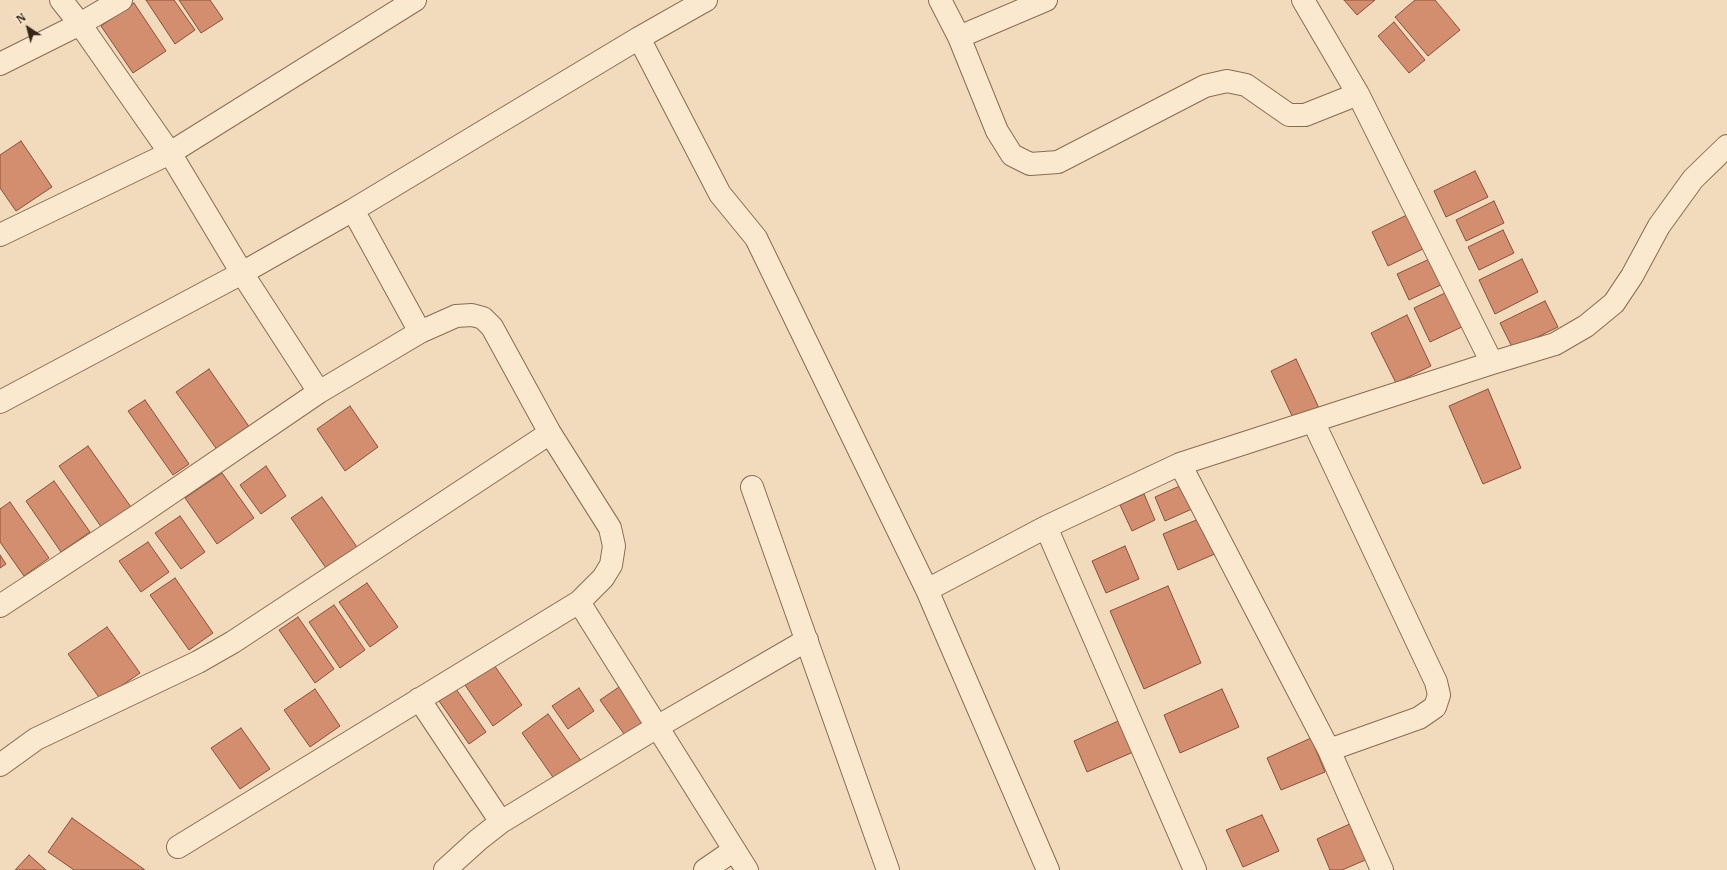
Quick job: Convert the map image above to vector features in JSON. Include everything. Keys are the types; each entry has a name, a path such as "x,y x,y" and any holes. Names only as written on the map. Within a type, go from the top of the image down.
{"street":[{"path":"61,0 80,24 170,152 242,273 319,392"},
{"path":"0,64 80,24 121,0"},
{"path":"0,235 170,152 415,0"},
{"path":"0,402 242,273 353,210 639,38 706,0"},
{"path":"940,0 959,37 997,131 1012,155 1030,164 1058,162 1205,86 1228,81 1246,85 1289,115 1305,116 1358,94"},
{"path":"959,37 1046,0"},
{"path":"1303,0 1358,94 1492,363"},
{"path":"639,38 720,194 756,238 927,590 1048,870"},
{"path":"927,590 1046,528 1180,464 1555,344 1586,326 1614,303 1632,276 1659,226 1693,179 1727,146"},
{"path":"353,210 420,332"},
{"path":"0,606 137,516 319,392 420,332 456,316 472,316 482,318 492,327 550,433 610,528 614,546 611,565 604,578 579,602 178,847"},
{"path":"1313,421 1436,682 1439,695 1435,707 1419,718 1329,750"},
{"path":"0,765 36,740 198,662 233,642 550,433"},
{"path":"1180,464 1329,750 1382,870"},
{"path":"752,487 888,870"},
{"path":"1046,528 1195,870"},
{"path":"579,602 747,870"},
{"path":"445,870 478,840 501,822 657,727 807,640"},
{"path":"420,699 501,822"},
{"path":"705,870 734,850"}],"building":[{"path":"146,0 174,0 195,30 175,44"},
{"path":"179,0 210,0 223,19 201,33"},
{"path":"1344,0 1375,0 1357,15"},
{"path":"1415,0 1435,0 1460,30 1428,56 1395,17"},
{"path":"134,3 166,51 133,73 101,26"},
{"path":"1394,22 1425,60 1409,73 1378,36"},
{"path":"21,141 52,187 16,211 0,188 0,155"},
{"path":"1475,171 1488,197 1446,217 1434,191"},
{"path":"1494,201 1504,223 1466,241 1456,220"},
{"path":"1413,212 1429,246 1388,266 1372,232"},
{"path":"1503,230 1514,253 1479,270 1468,247"},
{"path":"1434,257 1447,282 1409,300 1397,274"},
{"path":"1522,259 1538,292 1495,314 1479,280"},
{"path":"1447,292 1464,326 1430,342 1414,308"},
{"path":"1545,301 1558,327 1513,349 1500,323"},
{"path":"1407,315 1431,366 1396,383 1371,333"},
{"path":"1296,359 1319,408 1294,420 1271,371"},
{"path":"209,369 250,428 218,451 176,392"},
{"path":"1488,389 1521,468 1483,484 1449,406"},
{"path":"145,400 189,464 173,475 128,411"},
{"path":"350,406 378,447 345,471 317,429"},
{"path":"88,446 133,510 104,531 59,466"},
{"path":"266,466 286,496 261,514 240,485"},
{"path":"222,473 254,518 217,544 185,498"},
{"path":"54,481 90,532 61,552 26,501"},
{"path":"1182,485 1192,509 1165,521 1155,497"},
{"path":"1144,494 1155,520 1132,531 1120,505"},
{"path":"322,497 357,547 326,568 291,518"},
{"path":"10,502 49,558 24,576 0,542 0,509"},
{"path":"180,516 205,552 181,569 155,533"},
{"path":"1201,518 1217,553 1178,570 1163,534"},
{"path":"148,542 169,572 141,592 119,561"},
{"path":"1125,546 1139,579 1106,593 1092,561"},
{"path":"0,555 6,564 0,568"},
{"path":"175,578 213,633 189,650 150,595"},
{"path":"367,583 398,627 370,647 339,602"},
{"path":"1168,586 1201,663 1144,689 1110,611"},
{"path":"334,605 365,650 340,668 309,622"},
{"path":"298,617 334,669 315,683 279,630"},
{"path":"107,627 140,673 101,700 68,654"},
{"path":"494,665 522,705 493,726 465,685"},
{"path":"622,685 651,726 629,741 600,700"},
{"path":"579,688 594,711 568,729 552,706"},
{"path":"315,689 340,726 310,747 284,710"},
{"path":"456,689 486,732 469,744 439,701"},
{"path":"1222,689 1239,727 1180,753 1164,715"},
{"path":"548,714 584,765 557,783 522,733"},
{"path":"1125,718 1138,750 1087,772 1074,741"},
{"path":"241,728 270,769 240,789 211,748"},
{"path":"1311,738 1325,772 1281,790 1267,758"},
{"path":"1262,815 1279,851 1243,867 1226,830"},
{"path":"72,818 145,870 74,870 48,852"},
{"path":"1354,822 1370,858 1342,870 1330,870 1317,839"},
{"path":"29,855 46,870 15,870"}]}
